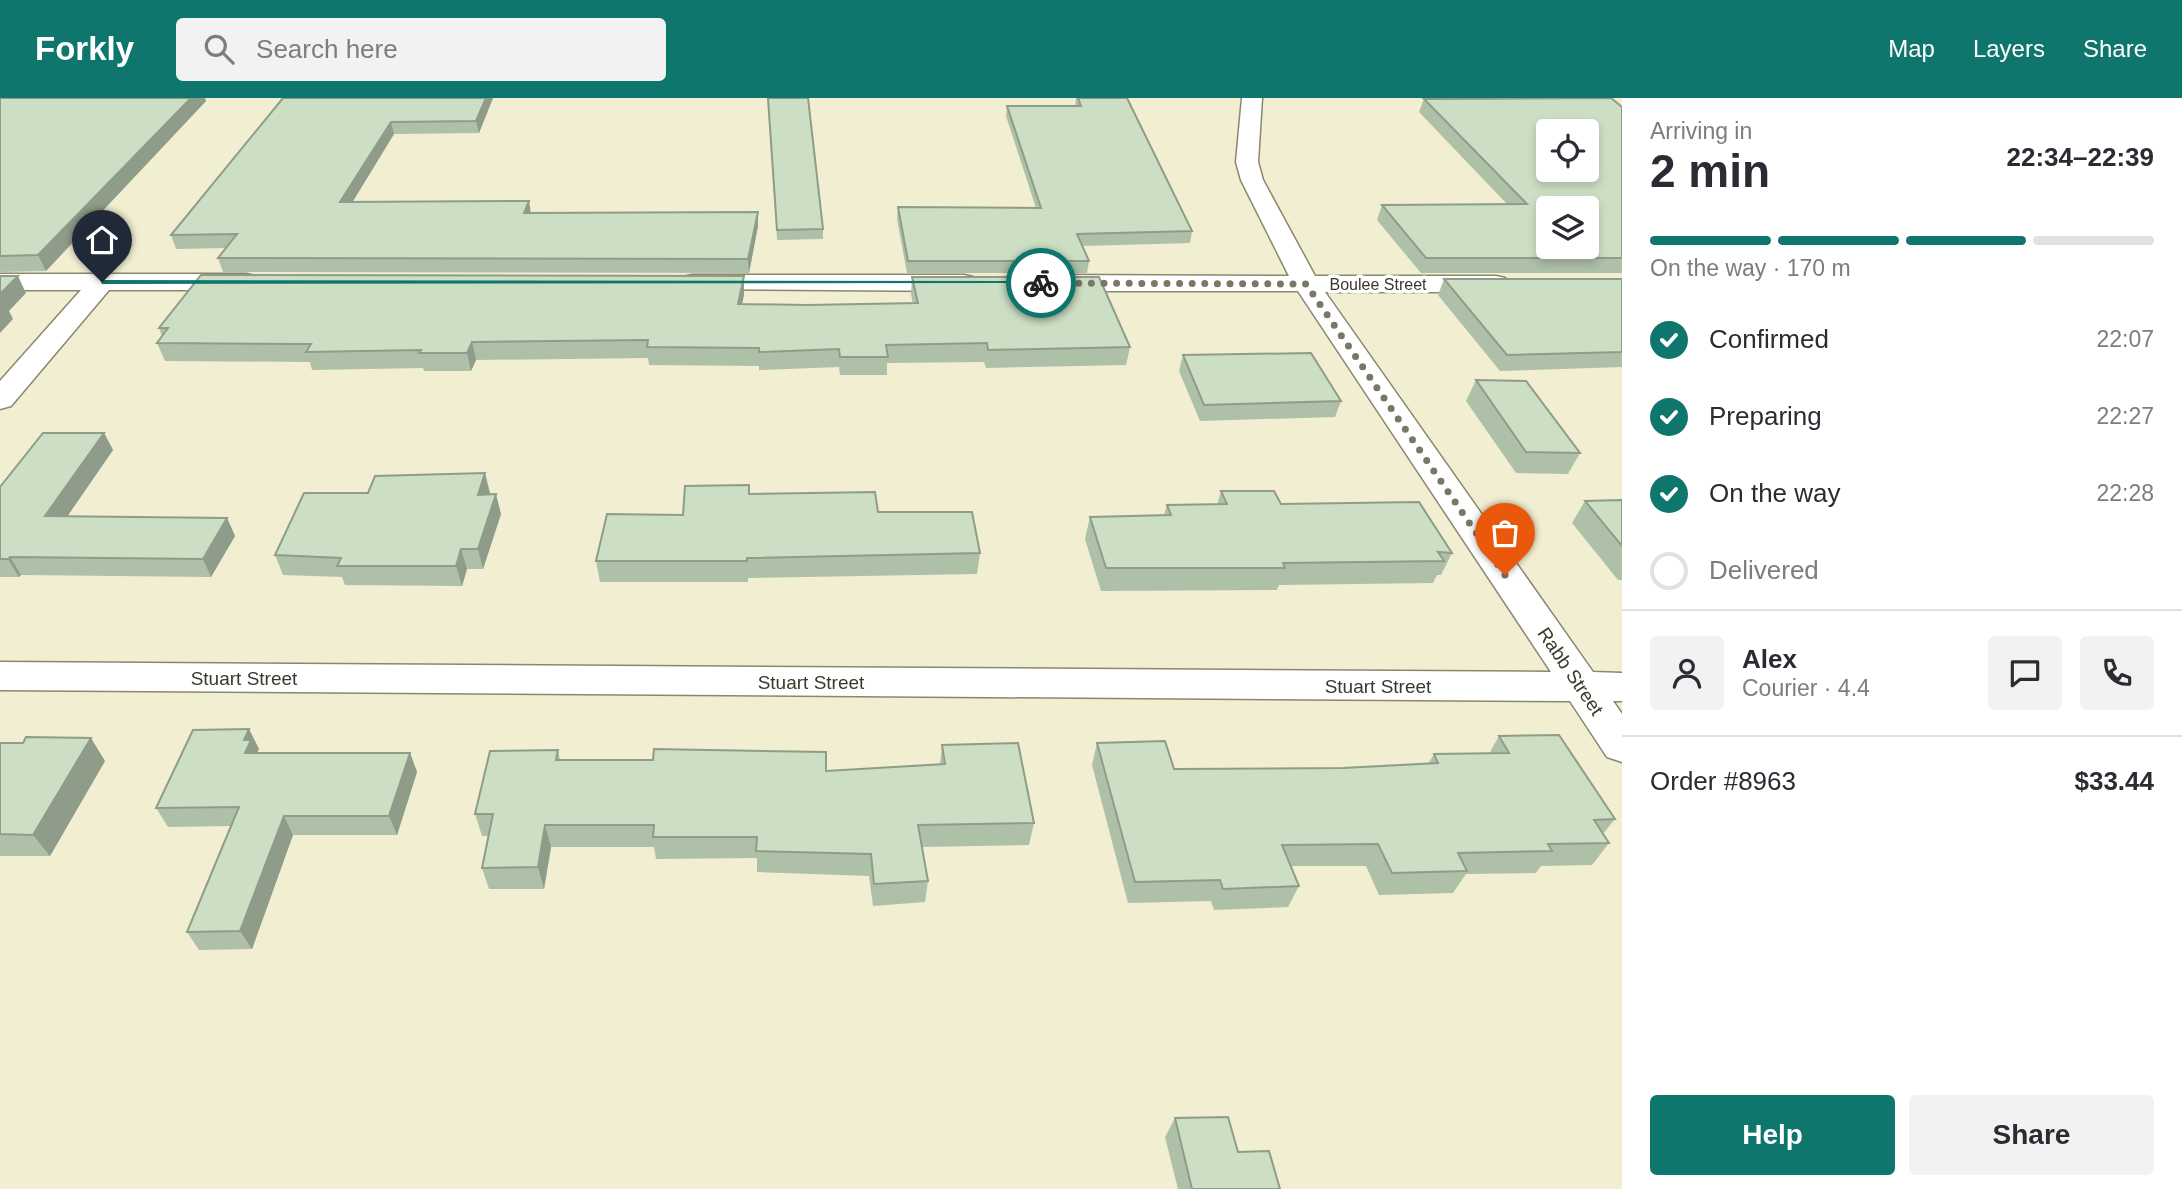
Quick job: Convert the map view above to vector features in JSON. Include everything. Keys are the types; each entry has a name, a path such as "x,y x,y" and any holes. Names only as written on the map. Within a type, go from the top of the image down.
{"street":[{"name":"Rabb Street","path":"1252,98 1247,162 1252,180 1306,284 1622,746"},
{"path":"0,282 270,282"},
{"path":"0,400 102,282"},
{"path":"662,283 984,283"},
{"name":"Boulee Street","path":"1026,283 1526,284"},
{"name":"Stuart Street","path":"0,676 1622,687"}],"building":[{"path":"0,98 191,98 38,255 0,256"},
{"path":"283,98 486,98 476,121 391,122 340,202 529,201 524,213 758,212 748,259 218,258 237,234 171,235"},
{"path":"768,98 808,98 823,229 777,230"},
{"path":"1078,98 1127,98 1192,231 1077,234 1089,261 908,261 898,207 1041,208 1007,106 1081,106"},
{"path":"1611,98 1622,107 1622,258 1599,258 1599,196 1536,196 1536,258 1426,258 1382,205 1527,204 1424,99"},
{"path":"201,275 744,276 738,304 807,305 918,303 912,277 1099,277 1130,347 988,350 987,343 886,345 888,357 840,357 839,349 759,352 759,348 647,347 648,340 472,342 467,353 419,353 421,350 306,352 311,344 157,343 168,328 159,328"},
{"path":"0,276 18,276 0,294"},
{"path":"1444,279 1622,279 1622,352 1507,355"},
{"path":"1311,353 1341,401 1204,405 1183,355"},
{"path":"1476,380 1526,381 1580,453 1526,452"},
{"path":"43,433 104,433 45,516 227,518 203,559 0,559 0,487"},
{"path":"485,473 478,495 496,494 478,549 461,549 456,566 337,566 341,558 275,555 304,493 368,493 375,476"},
{"path":"749,485 749,494 875,492 878,512 972,512 980,553 747,558 747,561 596,561 607,514 683,515 685,486"},
{"path":"1221,491 1274,491 1281,504 1419,502 1452,553 1438,552 1444,561 1283,563 1285,568 1106,568 1090,517 1171,515 1167,505 1227,504"},
{"path":"1622,500 1622,546 1585,501"},
{"path":"249,729 244,740 251,740 245,753 410,753 389,816 284,816 240,931 187,932 239,807 156,808 193,730"},
{"path":"1559,735 1615,819 1594,820 1609,843 1548,844 1552,851 1458,853 1467,871 1392,873 1378,844 1282,845 1299,886 1223,889 1220,880 1135,882 1097,743 1165,741 1174,769 1343,768 1438,763 1434,754 1509,753 1499,736"},
{"path":"26,737 91,738 33,835 0,834 0,743 23,743"},
{"path":"1018,743 1034,823 918,825 928,881 874,884 871,854 756,851 757,837 653,837 654,825 545,825 538,867 482,868 493,814 475,814 490,751 558,750 556,760 653,760 654,749 826,752 826,771 945,764 942,745"},
{"path":"1228,1117 1238,1152 1269,1151 1280,1189 1192,1189 1175,1118"}],"way so far":[{"path":"1041,283 1306,284 1505,575"}],"route":[{"path":"102,282 1041,283"}]}
